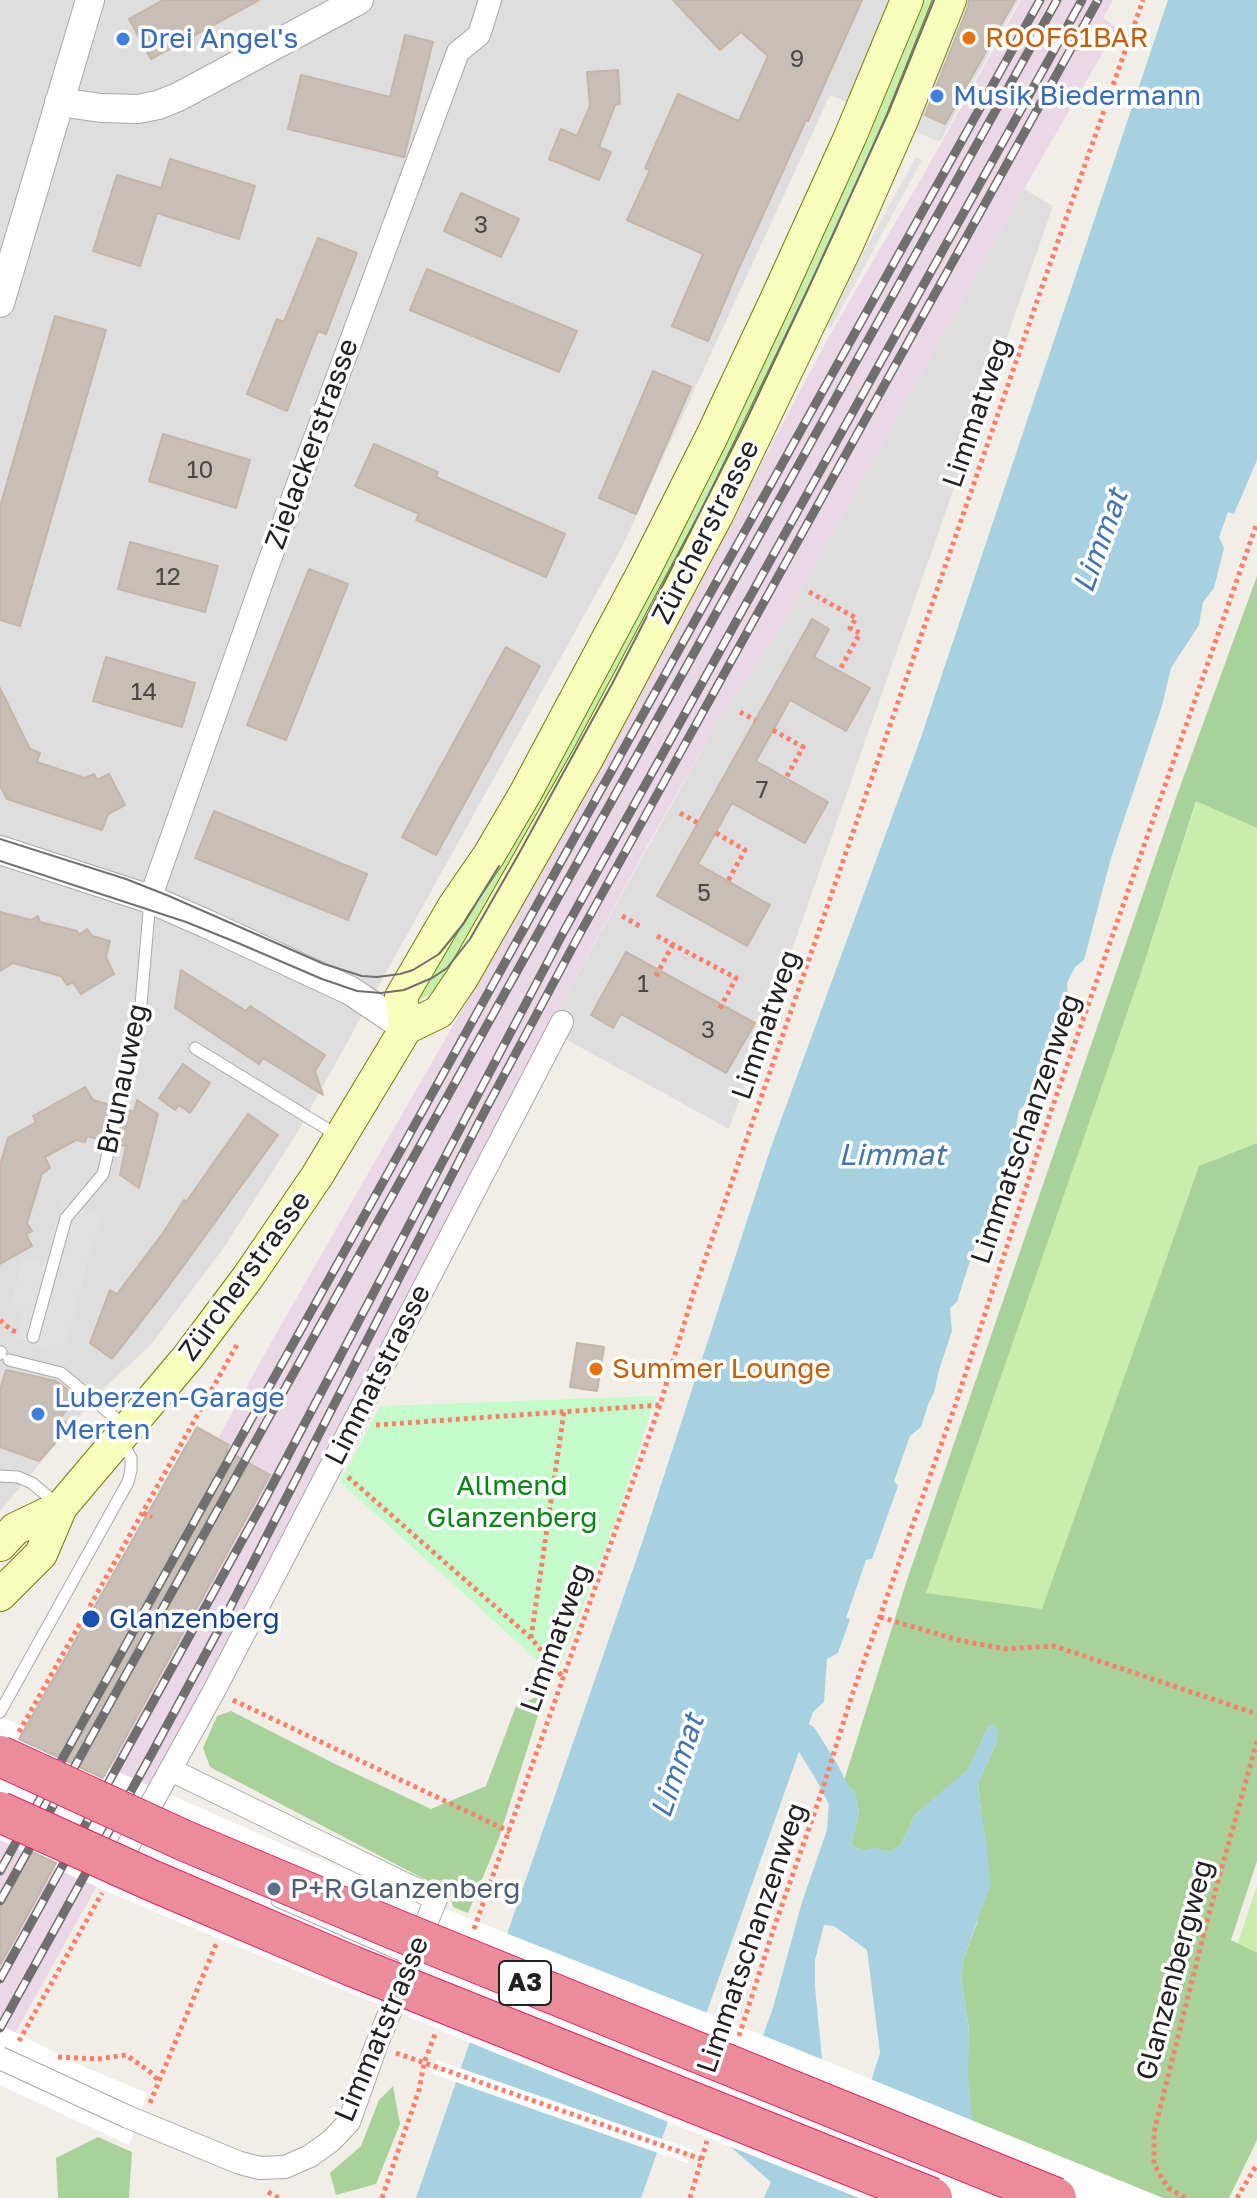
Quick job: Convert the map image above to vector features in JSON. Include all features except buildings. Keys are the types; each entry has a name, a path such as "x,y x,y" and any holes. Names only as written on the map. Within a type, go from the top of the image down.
{"highway":[{"name":"A3","path":"0,1756 183,1840 380,1923 1056,2198"},
{"name":"A3","path":"0,1812 352,1966 932,2198"}],"main road":[{"name":"Zürcherstrasse","path":"406,1028 401,997 526,792 653,554 775,302 850,137 907,0"},
{"name":"Zürcherstrasse","path":"0,1595 41,1554 61,1507 125,1434 225,1309 308,1189 406,1028 439,1012 462,978 588,757 683,581 847,245 950,0"},
{"name":"Zürcherstrasse","path":"0,1545 15,1529 61,1507"}],"street":[{"path":"0,303 8,242 59,102 90,0"},
{"path":"59,102 101,108 138,109 158,105 359,0"},
{"name":"Zielackerstrasse","path":"150,899 263,577 458,52 479,35 490,0"},
{"path":"0,850 150,899 335,982 406,1028"},
{"name":"Limmatstrasse","path":"117,1881 140,1842 171,1770 562,1022"},
{"name":"Limmatstrasse","path":"7,2055 136,2109 240,2163 260,2168 285,2167 310,2156 331,2141 349,2122 387,2000 412,1960 436,1899 171,1770"}],"lane":[{"name":"Brunauweg","path":"33,1337 66,1218 103,1174 140,1016 150,899"},
{"path":"195,1048 341,1137"},
{"path":"0,1712 128,1482 131,1470 125,1434 61,1373 3,1356"},
{"path":"0,1476 18,1477 32,1483 61,1507"},
{"path":"270,1898 412,1960"}],"path":[{"name":"Limmatweg","path":"473,1933 660,1405 693,1294 1143,0"},
{"name":"Limmatschanzenweg","path":"739,2037 852,1695 955,1406 1051,1111 1257,523"},
{"path":"809,592 856,618 850,628 860,633 839,671"},
{"path":"740,712 755,720"},
{"path":"773,730 803,747 786,778"},
{"path":"680,813 698,823"},
{"path":"716,833 745,850 728,881"},
{"path":"622,916 641,927"},
{"path":"657,936 736,978 718,1012"},
{"path":"656,976 673,944"},
{"path":"26,1719 238,1343"},
{"path":"351,1427 660,1405"},
{"path":"531,1638 564,1412"},
{"path":"333,1463 531,1638 562,1676"},
{"path":"143,1513 152,1517"},
{"path":"880,1617 958,1640 1005,1649 1054,1646 1257,1714"},
{"path":"214,1691 510,1832"},
{"name":"Glanzenbergweg","path":"1185,2198 1168,2188 1154,2164 1154,2132 1206,1925 1257,1741"},
{"path":"7,2055 20,2040 117,1881"},
{"path":"153,2097 217,1942"},
{"path":"382,2198 440,2020"},
{"path":"20,2040 32,2046"},
{"path":"52,2055 98,2059 126,2055 159,2081"},
{"path":"424,2063 701,2159 690,2198"},
{"path":"136,2109 149,2106"},
{"path":"1237,2198 1257,2164"},
{"path":"276,2195 286,2198"}],"shaded area":[{"path":"0,0 1019,0 940,141 830,95 622,547 297,1133 223,1249 149,1347 102,1390 0,1511"},
{"path":"965,0 975,0 926,115 945,124 937,141 911,130"},
{"path":"1021,0 1113,0 1103,18 1117,28 785,619 717,723 659,825 547,1029 186,1726 0,2060 0,1832 273,1339 603,761 832,331"},
{"path":"916,157 922,160 831,328 824,324"},
{"path":"1024,189 1053,206 729,1129 547,1029 717,723 785,619"},
{"path":"61,1204 101,1215 63,1354 16,1341 25,1306 11,1302 23,1257 45,1262"}],"green space":[{"path":"915,0 940,0 923,44 702,524 449,981 416,1000"},
{"path":"1257,576 1257,828 1196,801 1142,970 926,1593 1042,1609 1199,1166 1257,1143 1257,1861 1231,1940 1257,1953 1257,2140 1229,2198 1163,2198 972,2121 967,2074 969,2029 961,1978 964,1957 977,1923 981,1811 978,1783 997,1741 988,1727 969,1769 915,1815 900,1846 889,1852 874,1848 864,1851 851,1845 859,1811 854,1790 842,1787 907,1580 1177,795"},
{"path":"1197,800 1257,828 1257,1143 1199,1166 1042,1610 926,1593 1142,970"},
{"name":"Allmend Glanzenberg","path":"656,1396 616,1520 556,1677 340,1482 380,1406"},
{"path":"545,1693 499,1838 468,1913 453,1907 449,1892 210,1767 203,1748 217,1716 231,1711 431,1809 486,1786 516,1706"},
{"path":"1257,1885 1257,2000 1226,1980"},
{"path":"393,2086 400,2124 376,2184 336,2195 330,2173 361,2146 379,2100"},
{"path":"98,2137 132,2152 129,2198 58,2198 56,2158"}],"water":[{"name":"Limmat","path":"1168,0 1257,0 1257,460 1234,514 1228,512 1219,537 1224,548 1214,588 1203,602 1199,625 1171,668 1162,706 1111,858 1084,960 1075,967 1067,983 1068,997 1035,1096 1019,1110 994,1229 978,1235 957,1302 950,1308 952,1331 934,1393 921,1427 910,1436 894,1481 898,1486 872,1559 866,1560 846,1618 850,1619 838,1653 827,1659 824,1702 813,1712 641,2198 416,2198 643,1540 770,1150 919,743"},
{"path":"992,1724 998,1729 997,1741 978,1783 990,1886 964,1957 961,1978 969,2029 968,2074 972,2120 1155,2198 764,2198 771,2182 724,2141 773,2008 802,1902 842,1787 854,1790 859,1812 851,1845 864,1851 874,1848 889,1852 900,1846 915,1815 968,1769","holes":["824,1925 834,1926 867,1950 880,2053 856,2129 824,2079 815,1960"]}],"pier":[{"path":"0,1716 289,1847 1163,2198 859,2198 493,2052 162,1915 72,1876 0,1840"},
{"path":"0,2025 87,2068 147,2093 129,2145 0,2085"},
{"path":"437,2060 693,2150 685,2150 682,2158 689,2161 681,2161 433,2074 434,2071 440,2073 443,2066 436,2063"}],"waterway":[{"path":"805,1737 842,1801 840,1830"}],"tram line":[{"path":"0,861 186,922 357,991 381,993 404,990 447,968 470,939 612,684 745,423 889,111 934,0"},
{"path":"0,839 126,879 324,964 362,976 377,977 413,970 439,954 464,923 499,866"}],"railway":[{"path":"0,1871 1040,0"},
{"path":"0,1901 1057,0"},
{"path":"0,1979 265,1499 564,931 1082,0"},
{"path":"0,2028 218,1631 479,1122 578,937 1098,0"}],"place":[{"name":"ROOF61BAR","path":"969,38"},
{"name":"Drei Angel's","path":"123,39"},
{"name":"Musik Biedermann","path":"937,96"},
{"name":"Summer Lounge","path":"596,1369"},
{"name":"Luberzen-Garage Merten","path":"38,1414"},
{"name":"Glanzenberg","path":"91,1619"},
{"name":"P+R Glanzenberg","path":"274,1889"}]}
